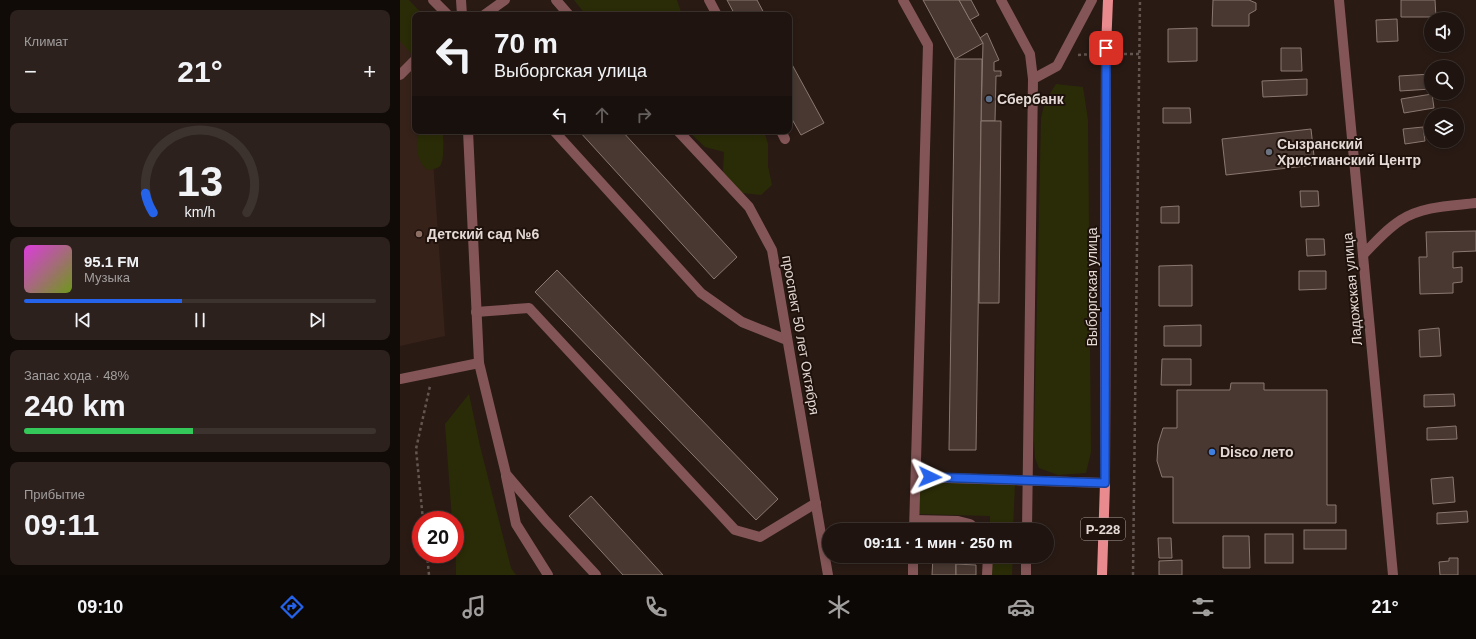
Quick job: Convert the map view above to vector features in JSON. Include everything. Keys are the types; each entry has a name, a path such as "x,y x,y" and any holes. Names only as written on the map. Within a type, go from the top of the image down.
{"main road":[{"name":"Выборгская улица","path":"1102,575 1105,483 1106,48 1108,0"}],"street":[{"path":"433,0 445,12"},
{"path":"461,0 462,12"},
{"path":"488,12 505,0"},
{"path":"556,0 566,12"},
{"path":"709,0 715,12"},
{"path":"903,0 928,45 914,523"},
{"path":"1000,0 1030,54 1034,79 1027,523"},
{"path":"1034,79 1057,66 1092,0"},
{"name":"Ладожская улица","path":"1339,0 1393,575"},
{"path":"400,75 412,63"},
{"path":"468,134 479,363 506,474 516,524 548,575"},
{"path":"557,134 701,293 742,322 787,340"},
{"name":"проспект 50 лет Октября","path":"681,134 749,207 772,250 828,575"},
{"path":"1363,255 1383,234 1402,219 1422,211 1440,207 1476,204"},
{"path":"476,312 529,308 735,530 760,537 816,503"},
{"path":"400,379 479,363"},
{"path":"506,474 546,521 596,575"},
{"path":"916,476 1105,483"},
{"path":"936,523 958,521 966,523"},
{"path":"913,563 913,575"},
{"path":"987,575 988,563"},
{"path":"1026,563 1026,575"}],"path":[{"path":"1133,575 1140,0"},
{"path":"422,511 416,449 433,373"},
{"path":"428,563 429,575"}],"shaded area":[{"name":"Детский сад №6","path":"400,24 412,37 412,134 431,134 445,336 400,346"}],"green space":[{"path":"400,0 409,0 420,12 412,12 412,55 400,41"},
{"path":"574,0 677,0 681,12 584,12"},
{"path":"1056,84 1083,87 1088,120 1091,452 1086,473 1058,475 1039,468 1035,458 1034,440 1041,119 1046,101"},
{"path":"418,134 443,134 443,159 440,166 437,168 428,170 421,162 417,147"},
{"path":"691,134 765,134 768,144 768,166 772,185 761,195 742,193 723,172 724,152 705,147"},
{"path":"469,394 480,446 511,568 516,575 456,575 456,563 464,563 464,511 451,511 445,424"},
{"path":"918,479 1015,483 1013,523 990,523 990,516 917,514"},
{"path":"990,563 1013,563 1012,575 989,575"}],"building":[{"path":"727,0 757,0 763,12 733,12"},
{"path":"923,0 959,0 983,43 955,59"},
{"path":"959,0 971,0 979,15 970,20"},
{"path":"1213,0 1249,0 1256,3 1256,10 1249,14 1249,26 1212,26"},
{"path":"1401,0 1435,0 1436,12 1424,12 1424,17 1401,17"},
{"path":"1397,19 1398,41 1377,42 1376,20"},
{"path":"1197,28 1197,61 1168,62 1168,29"},
{"name":"Сбербанк","path":"987,33 999,60 994,62 994,71 1001,71 1001,76 996,76 995,121 981,121 983,43 980,38"},
{"path":"1281,48 1301,48 1302,71 1281,71"},
{"path":"955,59 982,59 976,450 949,450"},
{"path":"792,64 824,123 801,135 792,119"},
{"path":"1424,74 1424,89 1400,91 1399,76"},
{"path":"1307,79 1307,95 1263,97 1262,81"},
{"path":"1424,95 1424,100 1433,100 1434,108 1424,108 1424,110 1404,113 1401,99"},
{"path":"1163,108 1190,108 1191,123 1163,123"},
{"path":"981,121 1001,121 999,303 979,303"},
{"path":"1423,127 1424,141 1405,144 1403,129"},
{"name":"Сызранский Христианский Центр","path":"1311,129 1315,165 1226,175 1222,139"},
{"path":"582,134 625,134 737,257 714,279"},
{"path":"1300,191 1318,191 1319,206 1301,207"},
{"path":"1179,206 1179,223 1161,223 1161,207"},
{"path":"1476,231 1476,251 1453,252 1453,268 1462,267 1462,282 1453,283 1453,293 1420,294 1419,257 1427,257 1426,232"},
{"path":"1306,239 1324,239 1325,255 1307,256"},
{"path":"1192,265 1192,306 1159,306 1159,266"},
{"path":"557,270 778,499 756,520 535,292"},
{"path":"1299,271 1326,271 1326,289 1299,290"},
{"path":"1201,325 1201,346 1164,346 1164,326"},
{"path":"1439,328 1441,356 1420,357 1419,330"},
{"path":"1162,359 1191,359 1191,385 1161,385"},
{"path":"1231,383 1264,383 1264,390 1327,390 1327,505 1336,505 1336,523 1173,523 1173,477 1162,477 1157,461 1158,444 1163,428 1177,428 1177,390 1230,390"},
{"path":"1454,394 1455,406 1424,407 1424,395"},
{"path":"1456,426 1457,439 1427,440 1427,428"},
{"path":"1453,477 1455,502 1433,504 1431,479"},
{"path":"591,496 663,575 623,575 569,516"},
{"path":"1467,511 1468,522 1437,524 1437,513"},
{"path":"1304,530 1346,530 1346,549 1304,549"},
{"path":"1265,534 1293,534 1293,563 1265,563"},
{"path":"1223,536 1249,536 1250,568 1223,568"},
{"path":"1158,538 1171,538 1172,558 1159,558"},
{"path":"1449,558 1458,558 1458,575 1440,575 1439,562 1449,561"},
{"path":"1182,560 1182,575 1159,575 1159,561"},
{"path":"933,563 956,563 956,575 932,575"},
{"path":"956,564 976,565 976,575 956,575"}],"place":[{"name":"Сбербанк","path":"989,99"},
{"name":"Сызранский Христианский Центр","path":"1269,152"},
{"name":"Детский сад №6","path":"419,234"},
{"name":"Disco лето","path":"1212,452"}],"route":[{"path":"930,477 1105,483 1106,48"}]}
